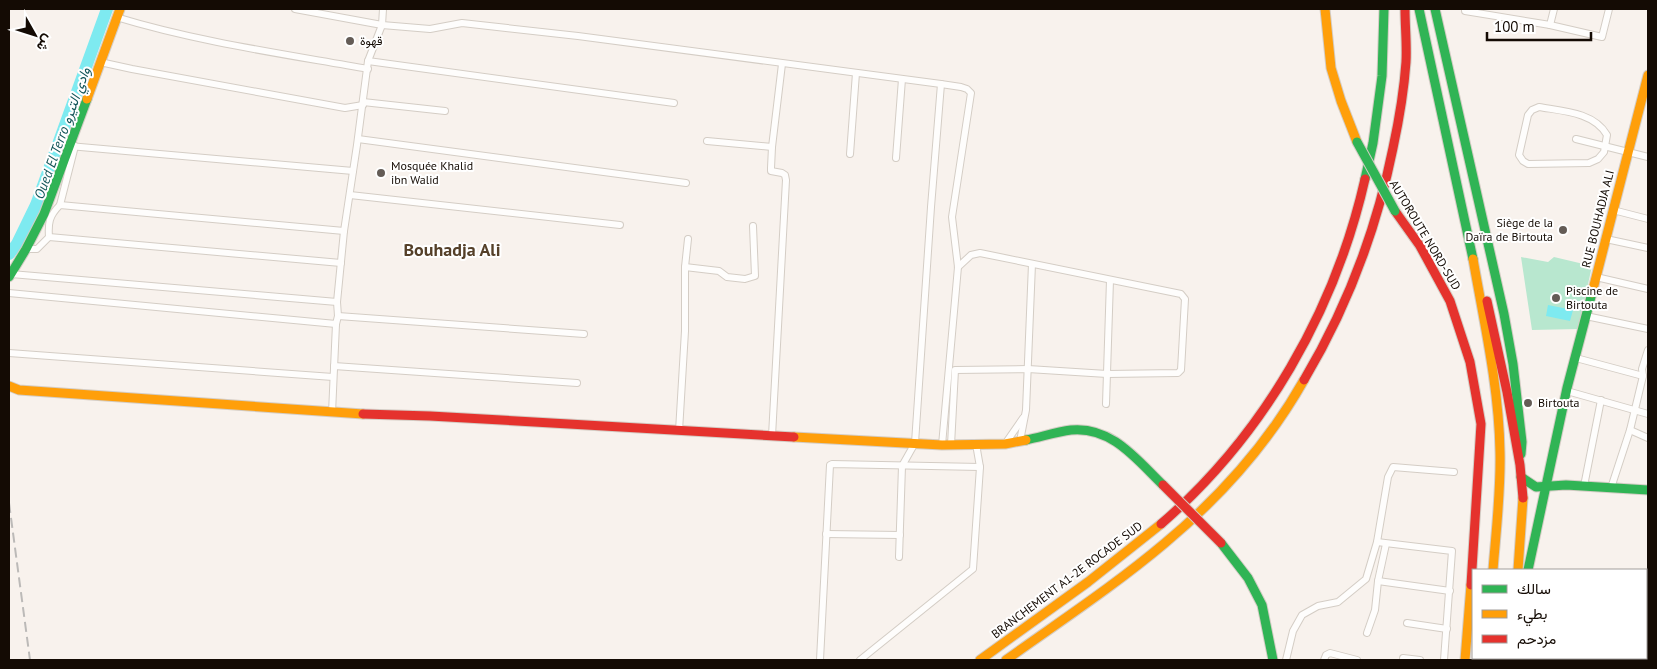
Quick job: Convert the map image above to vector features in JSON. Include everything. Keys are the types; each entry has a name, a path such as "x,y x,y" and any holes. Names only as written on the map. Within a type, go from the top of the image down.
{"main road":[{"name":"AUTOROUTE NORD-SUD","path":"1325,9 1332,68 1341,101 1357,142 1395,211 1420,246 1450,301 1470,362 1481,424 1478,500 1472,569"},
{"name":"BRANCHEMENT A1-2E ROCADE SUD","path":"980,660 1116,561 1152,532 1191,496 1243,436 1291,366 1315,323 1331,288 1350,240 1363,195 1380,104 1384,61 1384,9"},
{"path":"1006,660 1132,569 1186,525 1246,463 1292,403 1310,374 1330,340 1349,298 1382,202 1402,101 1406,50 1405,9"},
{"name":"AUTOROUTE NORD-SUD","path":"1419,9 1474,263 1491,368 1500,467 1493,569"},
{"path":"1435,9 1513,364 1522,442 1520,465"},
{"path":"10,276 44,214 72,146 118,13"},
{"name":"RUE BOUHADJA ALI","path":"1528,569 1548,486 1567,391 1628,152 1646,96 1648,75"},
{"path":"1474,263 1491,315 1520,465 1523,498 1518,569"},
{"path":"9,386 19,390 332,412 947,445 1005,444 1072,430 1098,432 1121,444 1221,543 1248,578 1262,605 1273,660"},
{"path":"1521,477 1536,487 1584,486 1648,490"},
{"name":"AUTOROUTE NORD-SUD","path":"1465,660 1472,574"}],"street":[{"path":"295,9 382,24 430,29 462,24 578,36 942,84 967,89 971,93 952,217 958,267 947,445"},
{"path":"332,412 338,316 337,302 344,231 368,61 382,24 383,9"},
{"path":"1503,17 1505,9"},
{"path":"1550,25 1554,9"},
{"path":"1465,10 1550,25 1602,37 1609,9"},
{"path":"118,13 148,27 368,69"},
{"path":"368,61 674,103"},
{"path":"100,62 345,108 363,104 445,111"},
{"path":"772,436 786,180 782,173 771,171 782,64"},
{"path":"850,154 856,73"},
{"path":"896,158 902,79"},
{"path":"899,557 902,466 915,443 930,207 942,84"},
{"path":"1539,107 1574,113 1592,120 1603,128 1607,135 1605,146 1604,152 1589,164 1528,164 1523,162 1519,155 1528,115 1532,110 1539,107"},
{"path":"358,139 686,183"},
{"path":"1576,140 1648,157"},
{"path":"707,141 772,147"},
{"path":"49,238 48,223 60,205 72,146 353,171"},
{"path":"350,195 620,225"},
{"path":"60,205 239,223 344,231"},
{"path":"1613,210 1648,219"},
{"path":"685,267 719,271 726,277 745,279 755,276 753,226"},
{"path":"26,249 37,249 49,238 341,263"},
{"path":"679,430 685,331 685,267 688,239"},
{"path":"1606,239 1648,248"},
{"path":"947,445 955,370 1028,369 1107,374 1180,372 1185,299 1181,294 980,253 971,254 958,267"},
{"path":"1020,441 1025,414 1032,264"},
{"path":"10,276 337,302"},
{"path":"1596,277 1648,289"},
{"path":"1106,404 1110,280"},
{"path":"9,293 336,324"},
{"path":"338,316 584,334"},
{"path":"1586,316 1648,329"},
{"path":"1611,488 1630,430 1645,372 1648,350"},
{"path":"9,353 333,378"},
{"path":"1576,358 1645,372"},
{"path":"334,366 577,383"},
{"path":"1567,391 1648,414"},
{"path":"1584,486 1602,400"},
{"path":"1005,444 1025,414"},
{"path":"1630,430 1648,438"},
{"path":"860,660 973,569 980,467 976,444"},
{"path":"820,660 830,465 980,467"},
{"path":"1286,660 1293,631 1302,615 1318,606 1338,602 1366,579 1377,542 1388,477 1393,466 1454,472"},
{"path":"826,534 900,535"},
{"path":"1377,542 1452,551 1444,660"},
{"path":"1367,633 1375,610 1378,581 1386,544"},
{"path":"1378,581 1450,591"},
{"path":"1407,624 1447,628"},
{"path":"1324,660 1326,655 1330,653 1357,660"},
{"path":"1403,658 1420,660"}],"green space":[{"name":"Piscine de Birtouta","path":"1521,257 1548,262 1554,257 1592,266 1578,329 1532,330"}],"water":[{"path":"1548,305 1573,310 1570,321 1546,316"}],"waterway":[{"name":"Oued El Terro وادي التيرو","path":"9,254 17,244 36,205 107,9"}],"railway":[{"path":"9,503 30,660"}],"traffic: fast":[{"path":"1365,179 1373,143 1382,76 1384,9"},
{"path":"1419,9 1473,259"},
{"path":"1435,9 1504,314 1513,364 1522,442 1521,454"},
{"path":"9,277 44,214 87,99"},
{"path":"1357,142 1395,211"},
{"path":"1528,569 1567,388 1592,293"},
{"path":"1026,440 1071,430 1086,430 1099,433 1123,447 1163,485"},
{"path":"1521,477 1536,487 1566,485 1648,490"},
{"path":"1221,543 1248,578 1262,605 1273,660"}],"traffic: slow":[{"path":"87,99 120,9"},
{"path":"1325,9 1331,68 1341,101 1357,142"},
{"path":"1592,293 1648,75"},
{"path":"1473,259 1490,355 1499,428 1500,481 1493,569"},
{"path":"1006,660 1126,574 1185,526 1242,468 1275,425 1304,380"},
{"path":"9,386 19,390 363,414"},
{"path":"794,437 942,445 1005,444 1026,440"},
{"path":"1518,569 1523,498"},
{"path":"980,660 1088,582 1161,524"},
{"path":"1465,660 1471,585"}],"traffic: jam":[{"path":"1304,380 1347,296 1359,268 1378,209 1393,148 1403,95 1406,55 1405,9"},
{"path":"1161,524 1198,489 1232,451 1263,411 1290,368 1314,323 1335,276 1352,228 1365,179"},
{"path":"1395,211 1420,246 1450,301 1470,362 1481,424 1471,585"},
{"path":"1487,301 1507,392 1520,465 1523,498"},
{"path":"363,414 430,416 794,437"},
{"path":"1163,485 1221,543"}],"place":[{"name":"قهوة","path":"350,41"},
{"name":"Mosquée Khalid ibn Walid","path":"381,173"},
{"name":"Siège de la Daïra de Birtouta","path":"1563,230"},
{"name":"Piscine de Birtouta","path":"1556,298"},
{"name":"Birtouta","path":"1528,403"}],"district":[{"name":"Bouhadja Ali","path":"452,250"}]}
